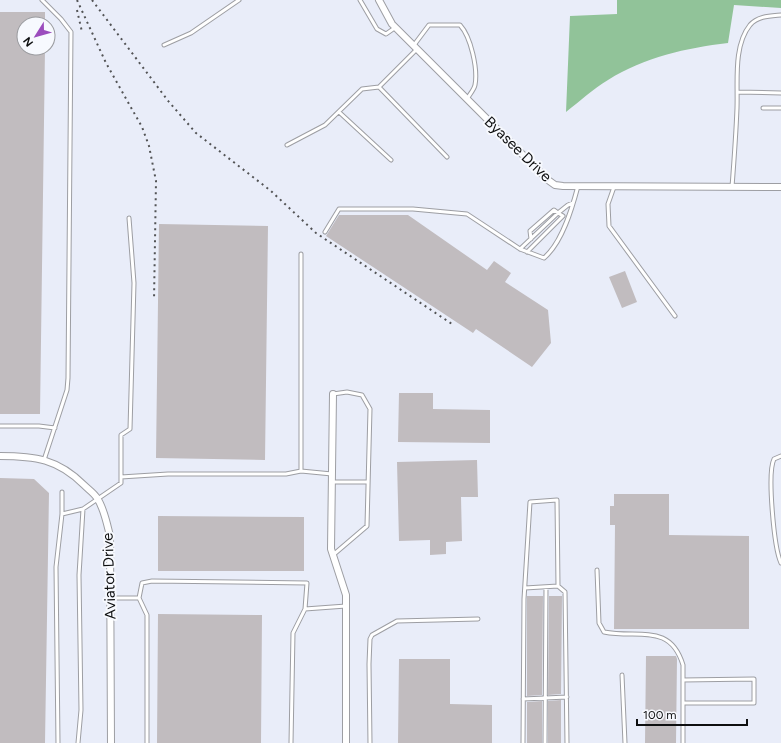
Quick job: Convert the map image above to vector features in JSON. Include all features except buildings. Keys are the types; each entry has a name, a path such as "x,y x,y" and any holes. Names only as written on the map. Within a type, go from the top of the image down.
{"street":[{"name":"Byasee Drive","path":"379,0 396,27 548,180 555,185 781,187"},
{"path":"333,394 331,549 344,585 346,606 346,743"},
{"path":"0,456 28,456 44,460 65,469 98,498"},
{"name":"Aviator Drive","path":"98,498 110,536 111,743"}],"lane":[{"path":"42,0 61,19 71,32 68,378 67,390 44,460"},
{"path":"164,45 190,33 239,0"},
{"path":"360,0 377,29 386,34 396,27"},
{"path":"732,187 737,66 747,30 758,19 767,16 781,15"},
{"path":"287,145 326,125 362,89 379,87 416,47 429,25 460,25 466,31 474,57 475,86 467,99"},
{"path":"379,87 447,156"},
{"path":"737,92 781,93"},
{"path":"763,108 781,108"},
{"path":"339,112 391,160"},
{"path":"325,232 339,209 413,209 467,214 520,249 544,258 552,252 573,203 578,186"},
{"path":"614,186 608,204 609,226 675,316"},
{"path":"520,249 558,213 573,203"},
{"path":"527,252 563,216 554,210 530,231 531,239"},
{"path":"62,514 83,509 121,483 121,435 130,429 134,282 130,218"},
{"path":"301,254 301,471"},
{"path":"333,394 348,392 362,394 370,409 367,526 333,555"},
{"path":"0,426 39,426 54,428"},
{"path":"781,456 774,459 772,467 772,505 777,553 781,563"},
{"path":"121,477 168,474 286,474 301,471 332,474"},
{"path":"332,482 368,482"},
{"path":"58,743 56,567 62,514 62,492"},
{"path":"523,743 525,588 530,502 557,500 558,586"},
{"path":"78,743 81,710 79,576 83,509"},
{"path":"597,570 599,623 604,632 613,634 657,634 671,642 680,654 682,659 683,680 683,743"},
{"path":"147,743 147,614 140,598 142,583 152,581 307,583 306,609 292,633 291,743"},
{"path":"525,588 558,586 565,592 567,743"},
{"path":"545,743 546,587"},
{"path":"110,598 140,598"},
{"path":"306,609 346,606"},
{"path":"370,743 369,664 370,640 372,635 396,621 478,619"},
{"path":"622,675 625,743"},
{"path":"683,680 754,679 754,703 683,703"},
{"path":"523,699 567,698"}],"shaded area":[{"path":"0,0 781,0 781,743 0,743"}],"green space":[{"path":"617,0 781,0 781,8 734,5 728,43 681,51 636,65 602,84 566,112 570,16 617,14"}],"railway":[{"path":"77,0 106,63 142,127 149,146 156,181 154,300"},
{"path":"92,0 169,102 196,133 271,191 316,233 452,324"},
{"path":"77,10 82,32"}]}
